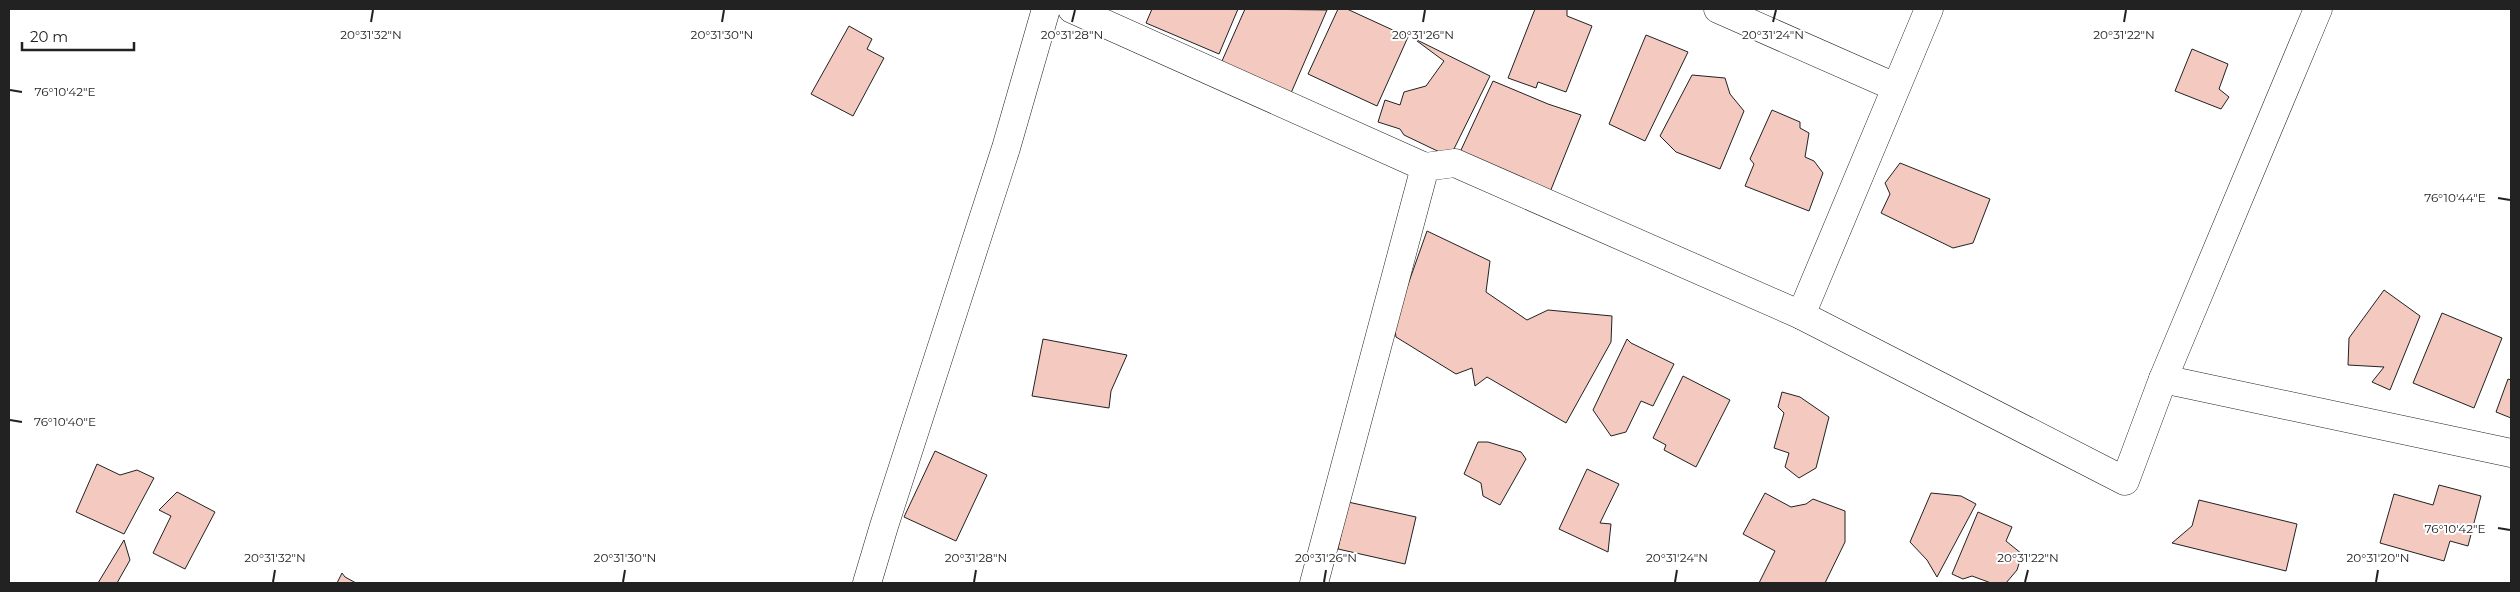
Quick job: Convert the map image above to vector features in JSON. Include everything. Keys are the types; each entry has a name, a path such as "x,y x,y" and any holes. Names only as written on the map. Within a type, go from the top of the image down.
{"street":[{"path":"867,583 1006,148 1046,9"},
{"path":"1072,9 1425,167 1455,163 1801,314 2125,481 2163,379 2318,9"},
{"path":"1718,9 1895,87"},
{"path":"1801,314 1929,9"},
{"path":"1314,583 1425,167"},
{"path":"2163,379 2511,453"}],"building":[{"path":"1152,9 1238,9 1219,54 1146,23"},
{"path":"1245,9 1327,10 1288,100 1218,70"},
{"path":"1338,9 1347,9 1408,37 1377,106 1308,74"},
{"path":"1535,9 1567,9 1567,16 1592,26 1566,92 1538,82 1536,88 1508,78"},
{"path":"849,26 872,39 867,49 884,58 853,116 811,94"},
{"path":"1646,35 1688,52 1645,141 1609,124"},
{"path":"1413,38 1490,76 1450,157 1404,135 1400,129 1378,122 1385,100 1400,105 1404,92 1426,86 1444,61"},
{"path":"2192,49 2228,64 2219,89 2229,97 2221,109 2175,91"},
{"path":"1692,75 1725,78 1730,94 1744,111 1720,169 1676,152 1660,136"},
{"path":"1493,81 1548,104 1581,115 1542,212 1455,163"},
{"path":"1772,110 1800,122 1800,128 1809,133 1805,157 1814,161 1823,173 1809,211 1745,186 1754,164 1750,159"},
{"path":"1900,163 1990,199 1973,243 1953,248 1881,213 1890,194 1885,183"},
{"path":"1427,231 1490,261 1486,292 1527,320 1548,310 1612,316 1611,342 1566,423 1487,377 1475,386 1472,368 1456,374 1396,337 1394,324"},
{"path":"2384,290 2420,316 2390,390 2372,382 2384,367 2348,365 2349,338"},
{"path":"2442,313 2502,338 2474,408 2413,383"},
{"path":"1043,339 1127,355 1111,391 1109,408 1032,396"},
{"path":"1627,339 1631,343 1674,364 1653,406 1641,401 1626,432 1611,436 1593,410"},
{"path":"1683,376 1730,400 1696,467 1664,450 1666,445 1653,438"},
{"path":"2508,379 2511,380 2511,418 2496,412"},
{"path":"1782,392 1800,397 1829,417 1816,468 1799,478 1785,467 1789,453 1774,448 1784,413 1778,407"},
{"path":"1478,442 1488,442 1521,452 1526,459 1500,505 1483,496 1481,483 1464,474"},
{"path":"935,451 987,475 956,541 904,517"},
{"path":"97,464 120,475 137,470 154,478 124,534 76,512"},
{"path":"1587,469 1619,484 1600,523 1611,524 1608,552 1559,529"},
{"path":"2439,485 2481,496 2468,546 2450,541 2444,561 2380,543 2394,494 2433,505"},
{"path":"177,492 215,512 185,569 153,553 171,516 159,510"},
{"path":"1765,493 1791,507 1806,504 1813,499 1845,511 1845,542 1825,583 1759,583 1775,551 1743,534"},
{"path":"1931,493 1961,496 1976,504 1937,577 1927,560 1910,542"},
{"path":"2199,500 2297,524 2286,571 2172,543 2192,526"},
{"path":"1348,502 1416,517 1405,564 1338,549"},
{"path":"1978,512 2012,527 2006,541 2022,554 2017,570 2006,583 1991,583 1972,576 1963,579 1952,574"},
{"path":"124,540 130,560 117,583 98,583"},
{"path":"342,573 345,577 356,583 337,583"}]}
